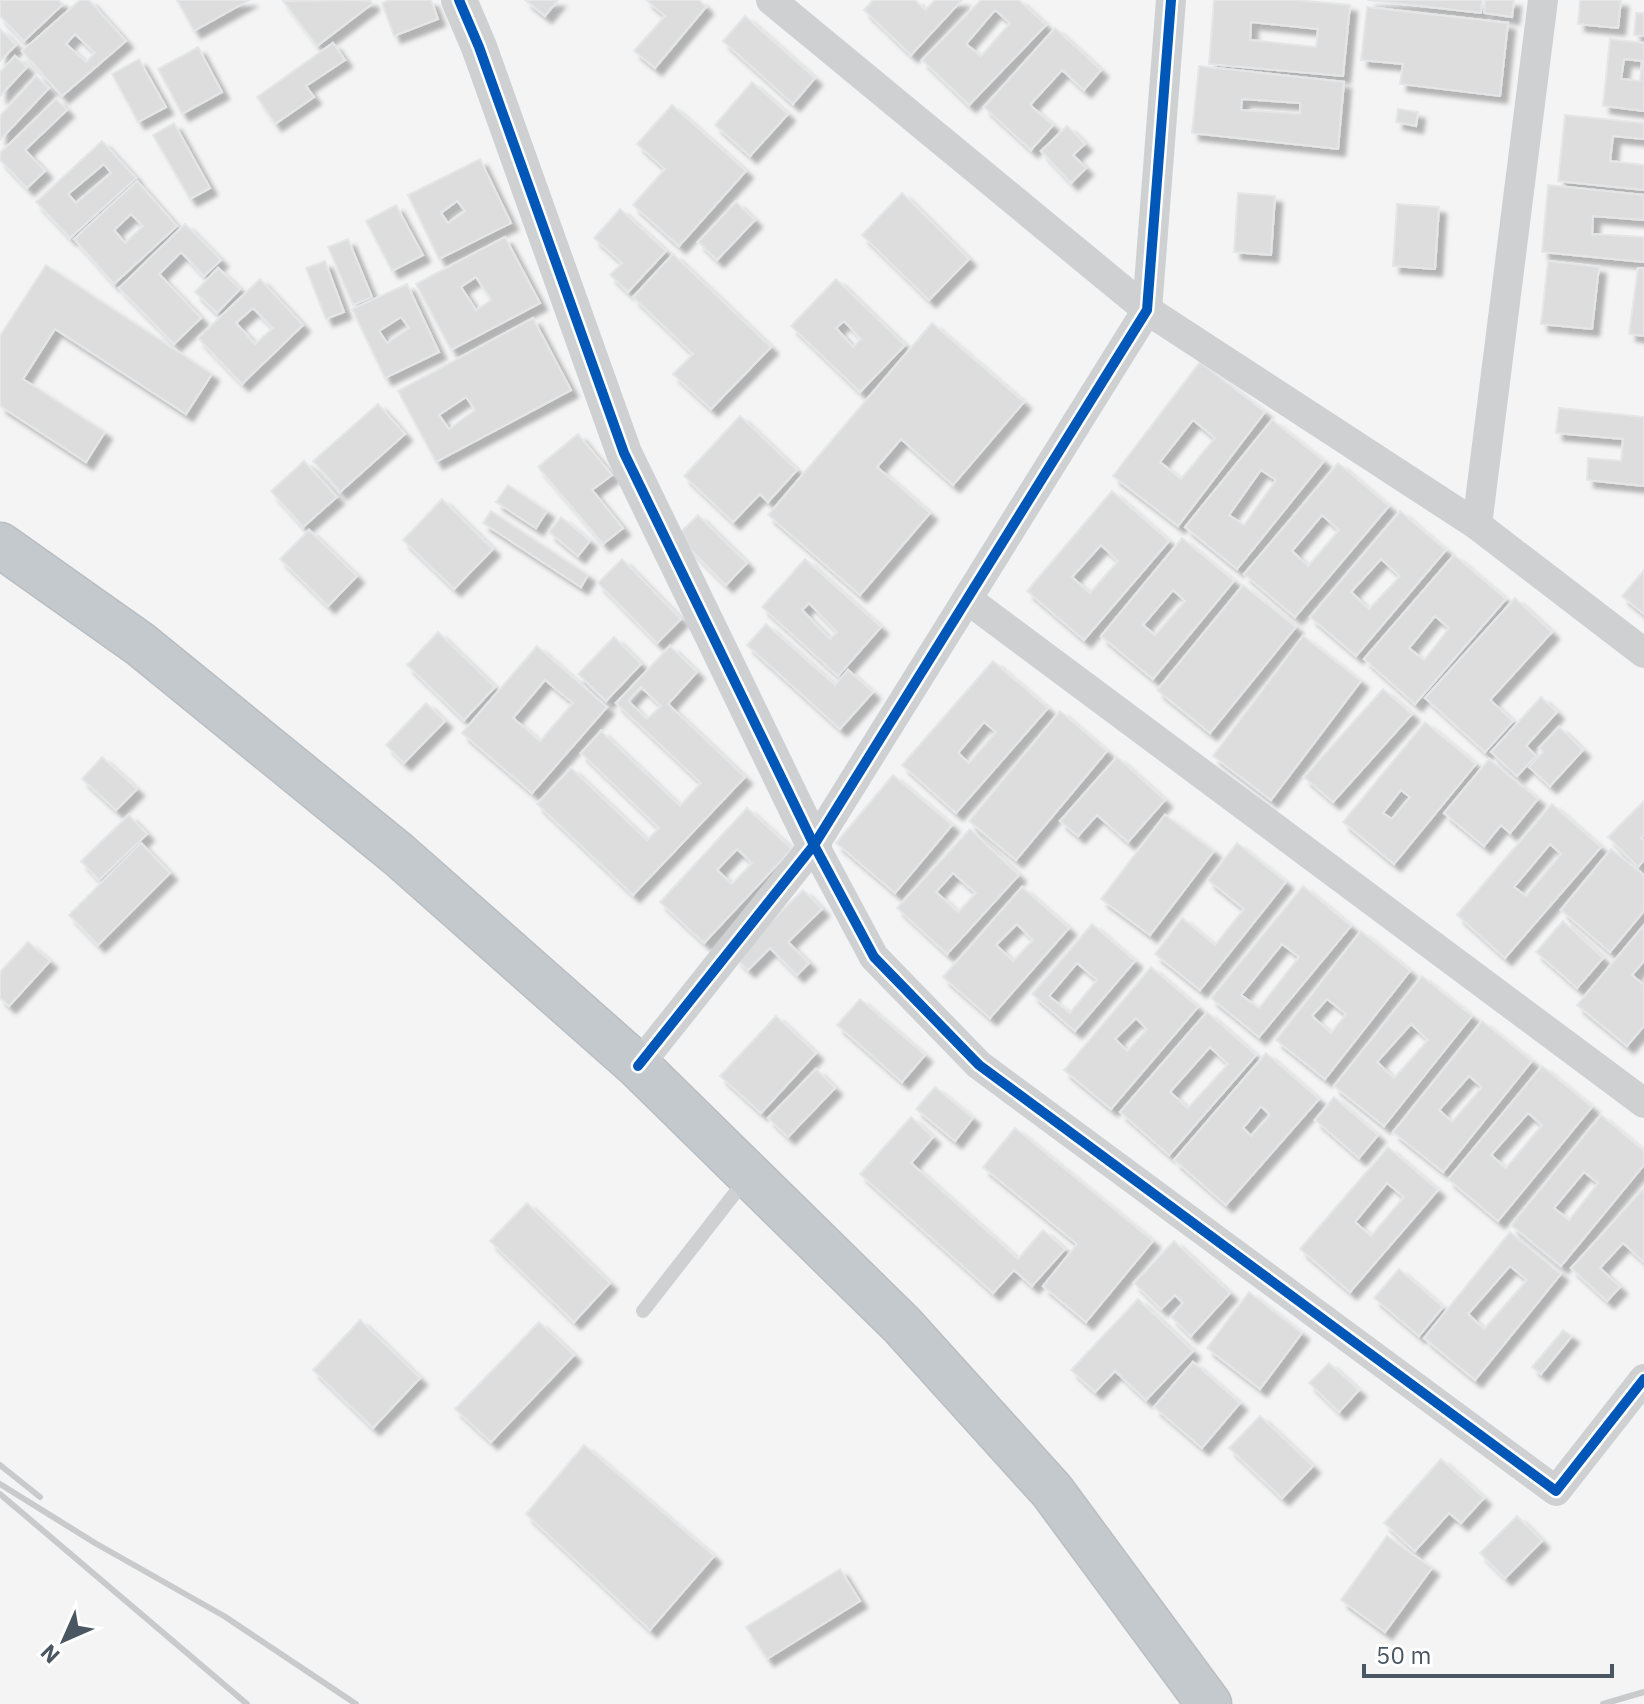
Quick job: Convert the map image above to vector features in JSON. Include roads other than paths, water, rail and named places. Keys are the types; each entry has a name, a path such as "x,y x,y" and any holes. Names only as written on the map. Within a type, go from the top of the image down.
{"highway":[{"path":"0,545 140,644 386,844 638,1066 902,1325 1052,1491 1209,1704"}],"street":[{"path":"459,0 479,47 624,453 814,845 874,957 979,1065 1556,1491 1644,1379"},
{"path":"771,0 1147,310 1477,525 1644,653"},
{"path":"638,1066 814,845 1147,310 1171,0"},
{"path":"1477,525 1543,0"},
{"path":"967,599 1644,1103"}],"lane":[{"path":"643,1311 748,1177"}],"railway":[{"path":"0,1465 40,1497"},
{"path":"0,1484 95,1543 224,1616 356,1704"},
{"path":"0,1494 247,1704"},
{"path":"1603,1704 1644,1692"}]}
